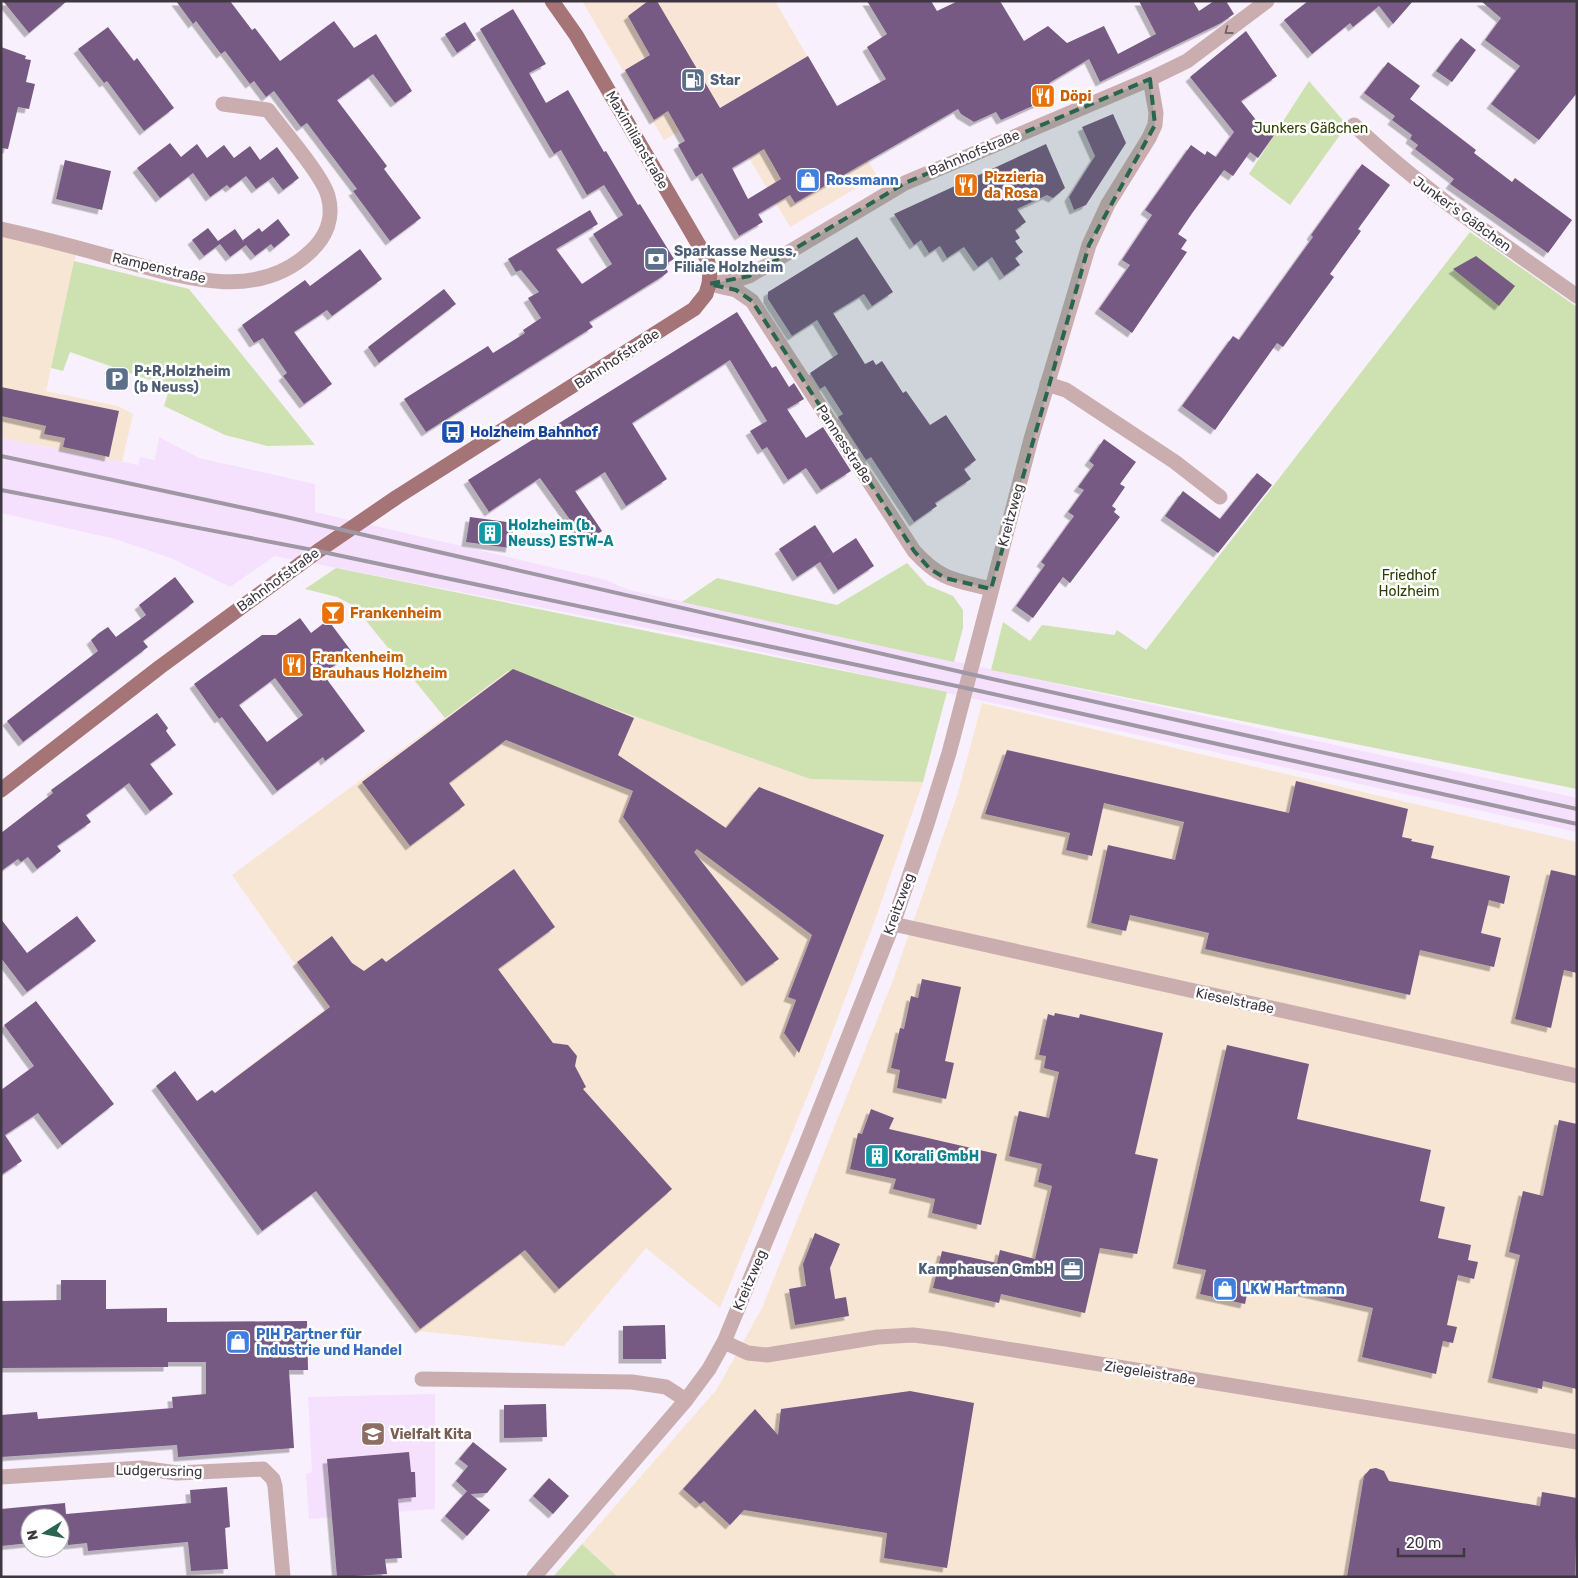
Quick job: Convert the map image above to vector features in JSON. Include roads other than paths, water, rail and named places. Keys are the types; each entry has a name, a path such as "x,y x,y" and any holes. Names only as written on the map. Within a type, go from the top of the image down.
{"main road":[{"name":"Maximilianstraße","path":"552,1 576,35 707,259 710,271 709,284"},
{"name":"Bahnhofstraße","path":"1,790 160,667 296,567 397,498 694,309 706,294 709,284"}],"street":[{"name":"Bahnhofstraße","path":"709,284 737,280 760,270 905,183 1150,79 1187,61 1267,1"},
{"name":"Kreitzweg","path":"534,1577 686,1400 709,1369 724,1342 804,1148 893,924 949,753 1047,384 1089,245 1108,204 1155,125 1156,113 1150,79"},
{"name":"Rampenstraße","path":"1,228 188,278 227,283 249,281 290,268 320,242 328,228 330,211 328,195 320,180 268,110 223,104"},
{"name":"Junker's Gäßchen","path":"1354,126 1392,161 1452,209 1577,296"},
{"name":"Pannesstraße","path":"709,284 736,290 752,301 910,545 930,568 945,578 991,590"},
{"path":"1047,384 1066,390 1175,462 1220,497"},
{"name":"Kieselstraße","path":"893,924 1577,1076"},
{"name":"Ziegeleistraße","path":"724,1342 748,1354 767,1355 878,1337 912,1336 946,1339 1577,1442"},
{"path":"422,1380 632,1382 666,1387 686,1400"},
{"name":"Ludgerusring","path":"1,1477 141,1468 177,1473 263,1469 273,1479 275,1486 283,1577"}],"railway":[{"path":"1,456 286,517 970,674 1577,809"},
{"path":"1,490 318,551 966,688 1577,824"}],"place":[{"name":"Star","path":"693,80"},
{"name":"Döpi","path":"1043,96"},
{"name":"Rossmann","path":"808,180"},
{"name":"Pizzieria da Rosa","path":"966,185"},
{"name":"Sparkasse Neuss, Filiale Holzheim","path":"656,259"},
{"name":"P+R,Holzheim (b Neuss)","path":"117,379"},
{"name":"Holzheim Bahnhof","path":"453,432"},
{"name":"Holzheim (b. Neuss) ESTW-A","path":"490,533"},
{"name":"Frankenheim","path":"333,613"},
{"name":"Frankenheim Brauhaus Holzheim","path":"294,665"},
{"name":"Korali GmbH","path":"877,1156"},
{"name":"Kamphausen GmbH","path":"1072,1269"},
{"name":"LKW Hartmann","path":"1225,1289"},
{"name":"PIH Partner für Industrie und Handel","path":"238,1342"},
{"name":"Vielfalt Kita","path":"373,1434"}],"park label":[{"name":"Junkers Gäßchen","path":"1311,128"},
{"name":"Friedhof Holzheim","path":"1409,584"}]}
